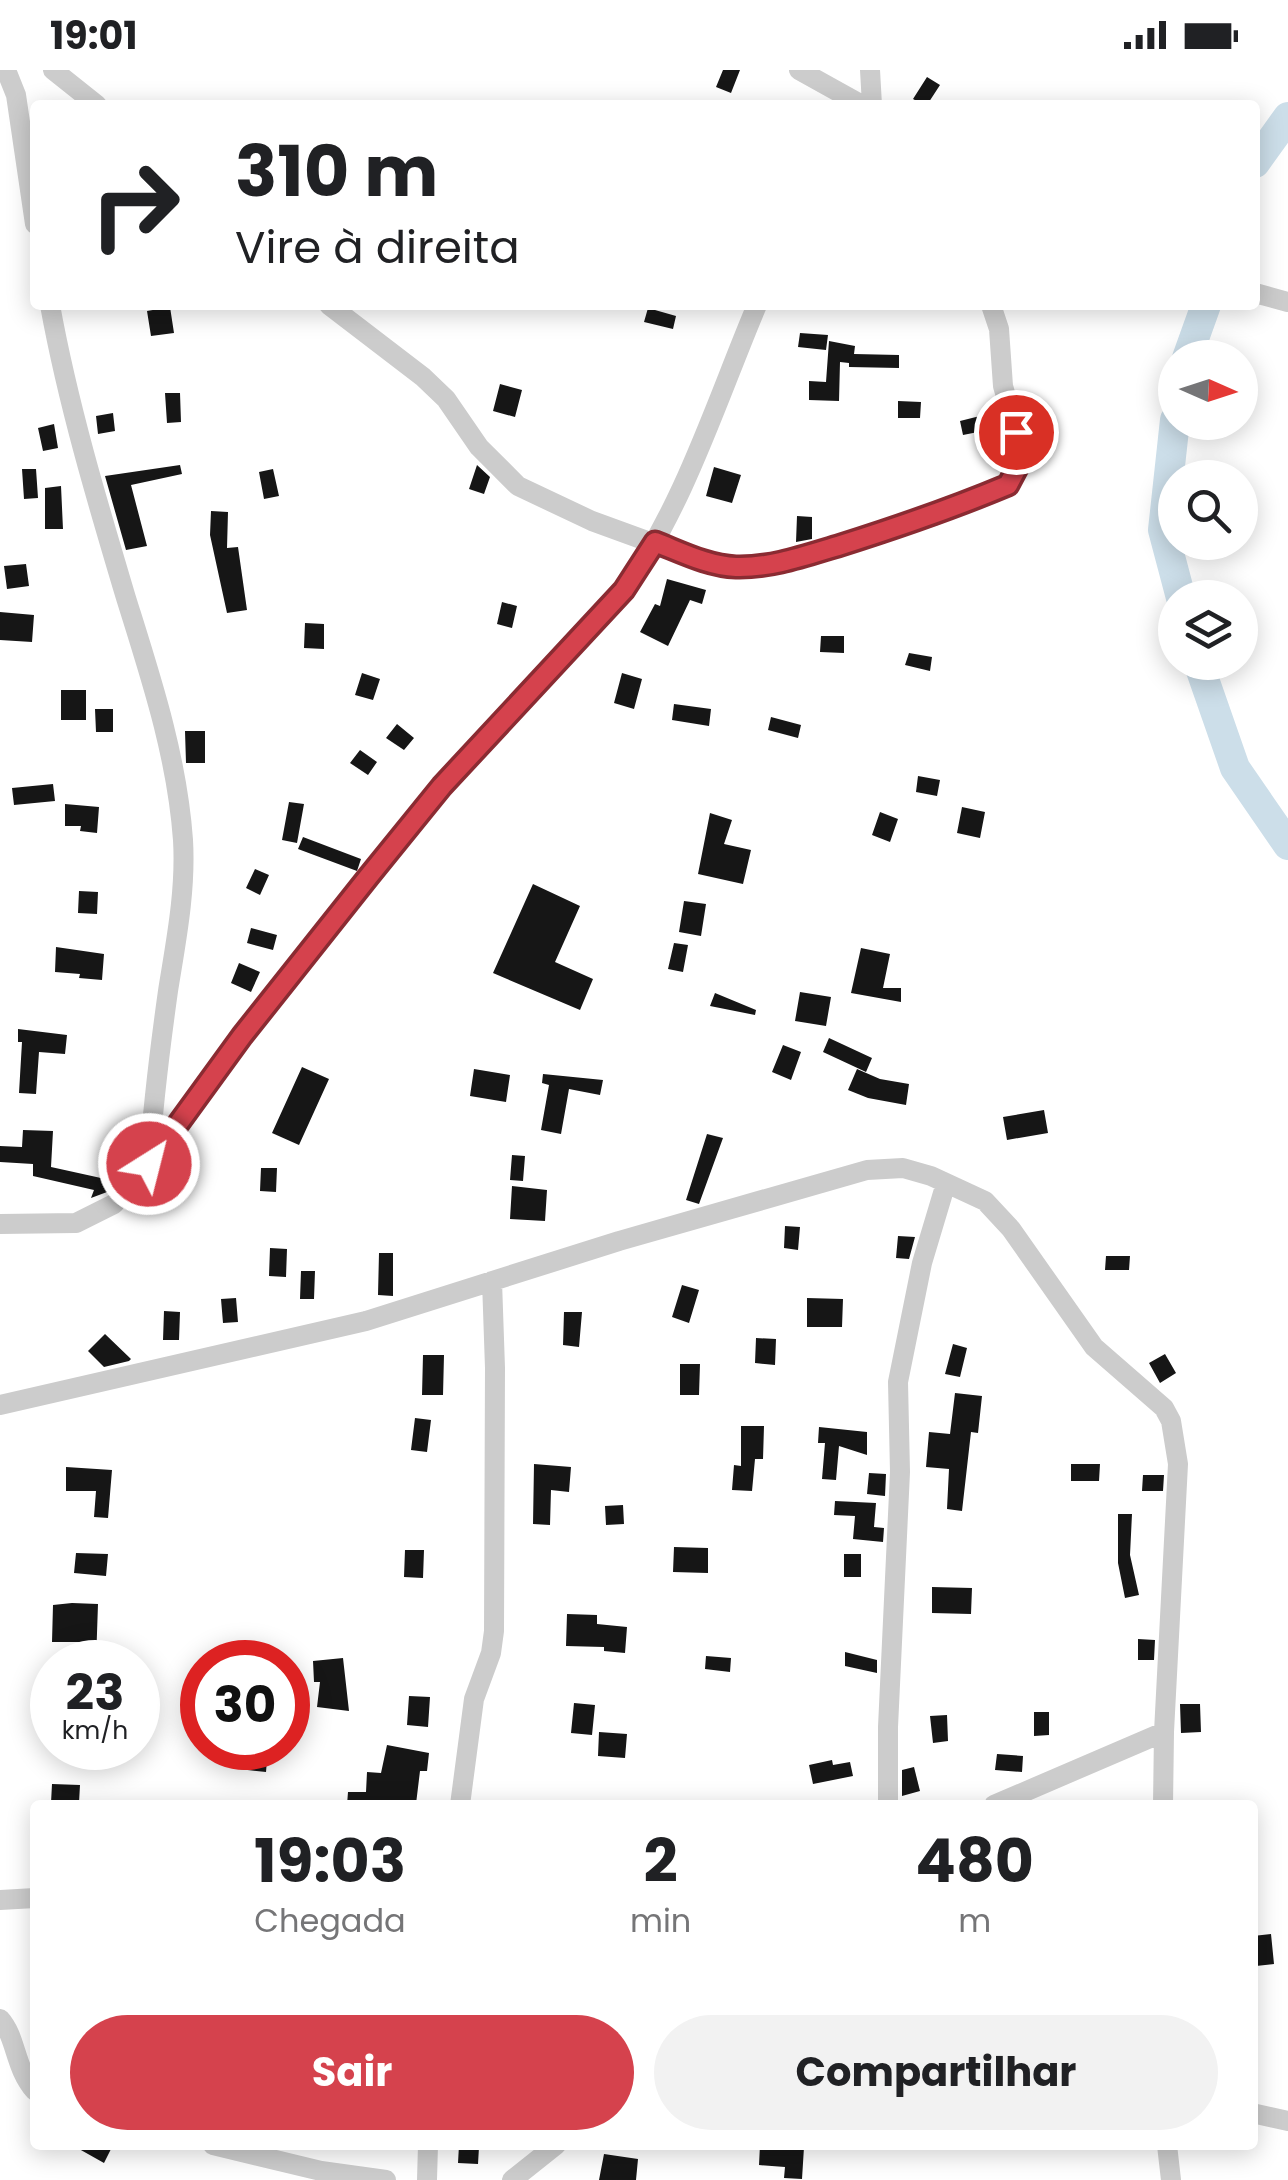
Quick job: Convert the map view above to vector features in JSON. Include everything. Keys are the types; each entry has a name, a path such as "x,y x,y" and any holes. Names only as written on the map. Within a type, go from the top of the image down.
{"street":[{"path":"6,70 16,95 30,190"},
{"path":"53,70 91,100"},
{"path":"800,70 853,100"},
{"path":"870,70 872,100"},
{"path":"1260,294 1288,302"},
{"path":"51,310 60,364 92,485 161,707 180,823 181,905 154,1088 149,1164"},
{"path":"335,310 434,388 479,447 518,486 592,521 699,560 734,567 782,563 934,516 1008,485 1017,468 1016,432 1002,386 999,328 992,310"},
{"path":"0,1224 76,1223 114,1204 149,1164 242,1036 442,786 624,590 655,542 755,310"},
{"path":"0,1404 366,1321 867,1170 903,1168 985,1201 1011,1229 1094,1347 1164,1408 1171,1422 1178,1464 1163,1800"},
{"path":"888,1800 900,1472 898,1382 922,1264 946,1183"},
{"path":"461,1800 474,1699 492,1653 494,1630 492,1281"},
{"path":"1006,1800 1164,1732"},
{"path":"0,1900 30,1898"},
{"path":"0,2019 23,2077 30,2085"},
{"path":"1258,2115 1288,2121"},
{"path":"234,2150 321,2171 386,2180"},
{"path":"427,2180 428,2150"},
{"path":"512,2180 550,2150"},
{"path":"1168,2150 1171,2180"}],"building":[{"path":"723,70 740,70 731,93 716,87"},
{"path":"927,77 940,85 930,100 913,99"},
{"path":"170,310 174,333 151,336 147,311"},
{"path":"647,310 676,316 673,329 644,322"},
{"path":"800,333 828,335 826,350 798,347"},
{"path":"829,341 855,346 854,354 899,355 899,368 849,367 849,363 840,362 839,401 809,400 809,381 826,382"},
{"path":"500,384 522,390 515,417 493,411"},
{"path":"165,393 180,393 181,422 167,423"},
{"path":"898,401 921,402 920,418 898,418"},
{"path":"113,413 115,431 98,434 96,416"},
{"path":"984,415 988,430 963,435 960,421"},
{"path":"54,424 58,448 43,451 38,428"},
{"path":"180,465 182,474 131,485 147,546 126,550 105,476"},
{"path":"477,465 490,477 484,494 469,489"},
{"path":"714,467 741,475 732,503 706,496"},
{"path":"22,469 36,469 38,498 24,499"},
{"path":"273,469 279,496 264,499 259,472"},
{"path":"61,486 63,529 45,529 45,488"},
{"path":"211,511 228,512 227,548 238,547 247,610 227,613 210,535"},
{"path":"797,516 812,517 812,539 796,542"},
{"path":"26,564 29,586 7,589 4,566"},
{"path":"667,579 706,590 702,604 690,600 668,646 640,632 655,604 660,606"},
{"path":"502,602 517,606 512,628 497,624"},
{"path":"0,612 34,615 32,642 0,640"},
{"path":"305,623 324,624 324,649 304,648"},
{"path":"821,636 844,636 844,653 820,652"},
{"path":"909,653 932,657 930,671 905,665"},
{"path":"362,673 380,679 373,700 355,695"},
{"path":"622,673 642,679 634,709 614,703"},
{"path":"61,690 86,690 86,720 61,720"},
{"path":"674,704 711,709 709,726 672,720"},
{"path":"95,709 113,709 113,732 96,732"},
{"path":"771,717 801,725 798,738 768,730"},
{"path":"397,724 414,738 404,750 386,738"},
{"path":"185,731 205,731 205,763 186,763"},
{"path":"360,750 377,762 368,775 350,763"},
{"path":"918,776 940,780 937,796 916,792"},
{"path":"53,784 55,801 14,805 12,788"},
{"path":"289,802 304,804 297,843 282,840"},
{"path":"65,804 99,807 97,833 80,831 81,826 65,826"},
{"path":"962,807 985,812 980,838 957,833"},
{"path":"880,812 898,819 890,842 872,835"},
{"path":"710,813 732,820 724,844 751,850 743,884 698,874"},
{"path":"303,837 361,859 357,871 298,849"},
{"path":"255,869 269,875 260,895 246,888"},
{"path":"533,884 580,906 555,962 593,979 580,1010 493,973"},
{"path":"79,891 98,892 97,914 78,913"},
{"path":"684,901 706,904 701,936 679,932"},
{"path":"251,928 277,935 273,950 247,943"},
{"path":"674,943 688,945 683,972 668,969"},
{"path":"56,947 104,954 102,980 55,972"},
{"path":"861,948 890,954 883,988 901,988 901,1002 851,993"},
{"path":"239,963 260,972 251,992 231,983"},
{"path":"800,992 831,997 826,1026 795,1021"},
{"path":"715,993 756,1010 755,1015 710,1006"},
{"path":"18,1029 67,1035 65,1054 39,1052 36,1094 19,1093 22,1042 18,1042"},
{"path":"829,1038 872,1058 866,1072 823,1052"},
{"path":"783,1045 801,1052 791,1080 772,1072"},
{"path":"302,1067 329,1079 299,1145 272,1133"},
{"path":"474,1069 510,1075 506,1102 470,1096"},
{"path":"857,1069 880,1079 909,1084 906,1105 848,1090"},
{"path":"543,1074 603,1080 600,1095 569,1089 561,1134 541,1130 549,1085 542,1083"},
{"path":"1044,1110 1048,1133 1007,1140 1003,1117"},
{"path":"23,1130 53,1131 51,1167 110,1180 107,1192 91,1198 94,1190 33,1176 33,1164 0,1162 0,1146 22,1147"},
{"path":"707,1134 723,1138 699,1204 686,1200"},
{"path":"512,1155 525,1156 523,1181 510,1180"},
{"path":"261,1168 277,1168 276,1192 260,1191"},
{"path":"512,1186 547,1190 545,1221 510,1219"},
{"path":"785,1226 800,1227 798,1250 784,1248"},
{"path":"898,1236 915,1237 909,1259 896,1258"},
{"path":"270,1248 287,1249 286,1277 269,1276"},
{"path":"379,1253 393,1253 393,1296 378,1295"},
{"path":"1106,1256 1130,1256 1129,1270 1105,1270"},
{"path":"301,1271 315,1271 314,1299 300,1299"},
{"path":"682,1285 699,1290 689,1323 672,1317"},
{"path":"236,1298 238,1322 223,1323 221,1299"},
{"path":"807,1298 843,1299 842,1327 807,1327"},
{"path":"164,1311 180,1312 179,1340 163,1340"},
{"path":"564,1312 582,1312 579,1347 563,1345"},
{"path":"105,1334 129,1361 104,1367 88,1351"},
{"path":"756,1338 776,1339 775,1365 755,1363"},
{"path":"953,1344 967,1348 960,1377 945,1374"},
{"path":"1165,1354 1176,1373 1160,1383 1149,1363"},
{"path":"423,1355 444,1355 443,1395 422,1395"},
{"path":"680,1364 700,1364 699,1395 680,1395"},
{"path":"955,1393 982,1396 978,1433 971,1432 962,1511 947,1509 949,1469 926,1467 929,1432 950,1434"},
{"path":"415,1418 431,1420 427,1452 411,1450"},
{"path":"741,1426 764,1426 763,1459 755,1459 752,1491 732,1490 734,1465 741,1466"},
{"path":"819,1427 867,1432 867,1455 839,1446 836,1480 822,1479 825,1443 818,1443"},
{"path":"534,1464 571,1467 569,1492 551,1490 550,1525 533,1524"},
{"path":"1071,1464 1100,1464 1099,1481 1071,1481"},
{"path":"66,1467 112,1470 108,1518 94,1517 96,1491 66,1491"},
{"path":"869,1473 886,1474 885,1496 867,1494"},
{"path":"1143,1475 1164,1475 1163,1491 1142,1491"},
{"path":"835,1501 876,1503 874,1527 884,1528 883,1542 853,1539 855,1516 834,1515"},
{"path":"623,1505 624,1524 606,1525 605,1506"},
{"path":"1118,1514 1132,1514 1130,1555 1139,1595 1125,1598 1118,1563"},
{"path":"674,1547 708,1548 708,1573 673,1572"},
{"path":"405,1550 424,1550 423,1578 404,1577"},
{"path":"76,1553 108,1554 106,1576 74,1573"},
{"path":"844,1554 861,1554 861,1577 844,1577"},
{"path":"932,1587 972,1588 971,1614 932,1613"},
{"path":"98,1604 97,1640 52,1640 53,1605"},
{"path":"567,1614 597,1615 597,1624 627,1627 625,1653 604,1651 604,1647 566,1646"},
{"path":"1138,1639 1155,1640 1154,1660 1138,1660"},
{"path":"845,1652 877,1660 877,1673 845,1666"},
{"path":"706,1656 731,1658 730,1672 705,1669"},
{"path":"343,1658 349,1711 317,1707 320,1682 314,1682 313,1661"},
{"path":"409,1696 430,1697 428,1727 407,1725"},
{"path":"574,1703 595,1705 592,1735 571,1733"},
{"path":"1180,1704 1200,1704 1201,1732 1181,1733"},
{"path":"1034,1712 1049,1712 1049,1735 1034,1736"},
{"path":"947,1715 948,1741 933,1743 930,1716"},
{"path":"599,1732 627,1734 625,1758 598,1756"},
{"path":"387,1745 429,1753 427,1771 420,1771 416,1800 347,1800 348,1792 366,1792 367,1772 381,1773"},
{"path":"997,1754 1023,1756 1022,1772 995,1770"},
{"path":"832,1760 833,1765 850,1762 853,1776 813,1784 809,1765"},
{"path":"914,1767 920,1791 902,1796 902,1770"},
{"path":"52,1784 80,1785 79,1800 51,1800"},
{"path":"1271,1934 1274,1964 1258,1966 1258,1935"},
{"path":"81,2150 110,2150 104,2163"},
{"path":"459,2150 479,2150 478,2164 458,2163"},
{"path":"760,2150 804,2150 802,2179 784,2178 785,2167 759,2165"},
{"path":"604,2154 638,2159 636,2180 599,2180"}],"waterway":[{"path":"1260,156 1288,117"},
{"path":"1193,340 1204,310"},
{"path":"1173,440 1163,530 1176,580"},
{"path":"1204,680 1235,768 1288,845"}],"route":[{"path":"149,1164 242,1036 442,786 624,590 655,542 699,560 734,567 782,563 934,516 1008,485 1017,468 1016,432"}]}
